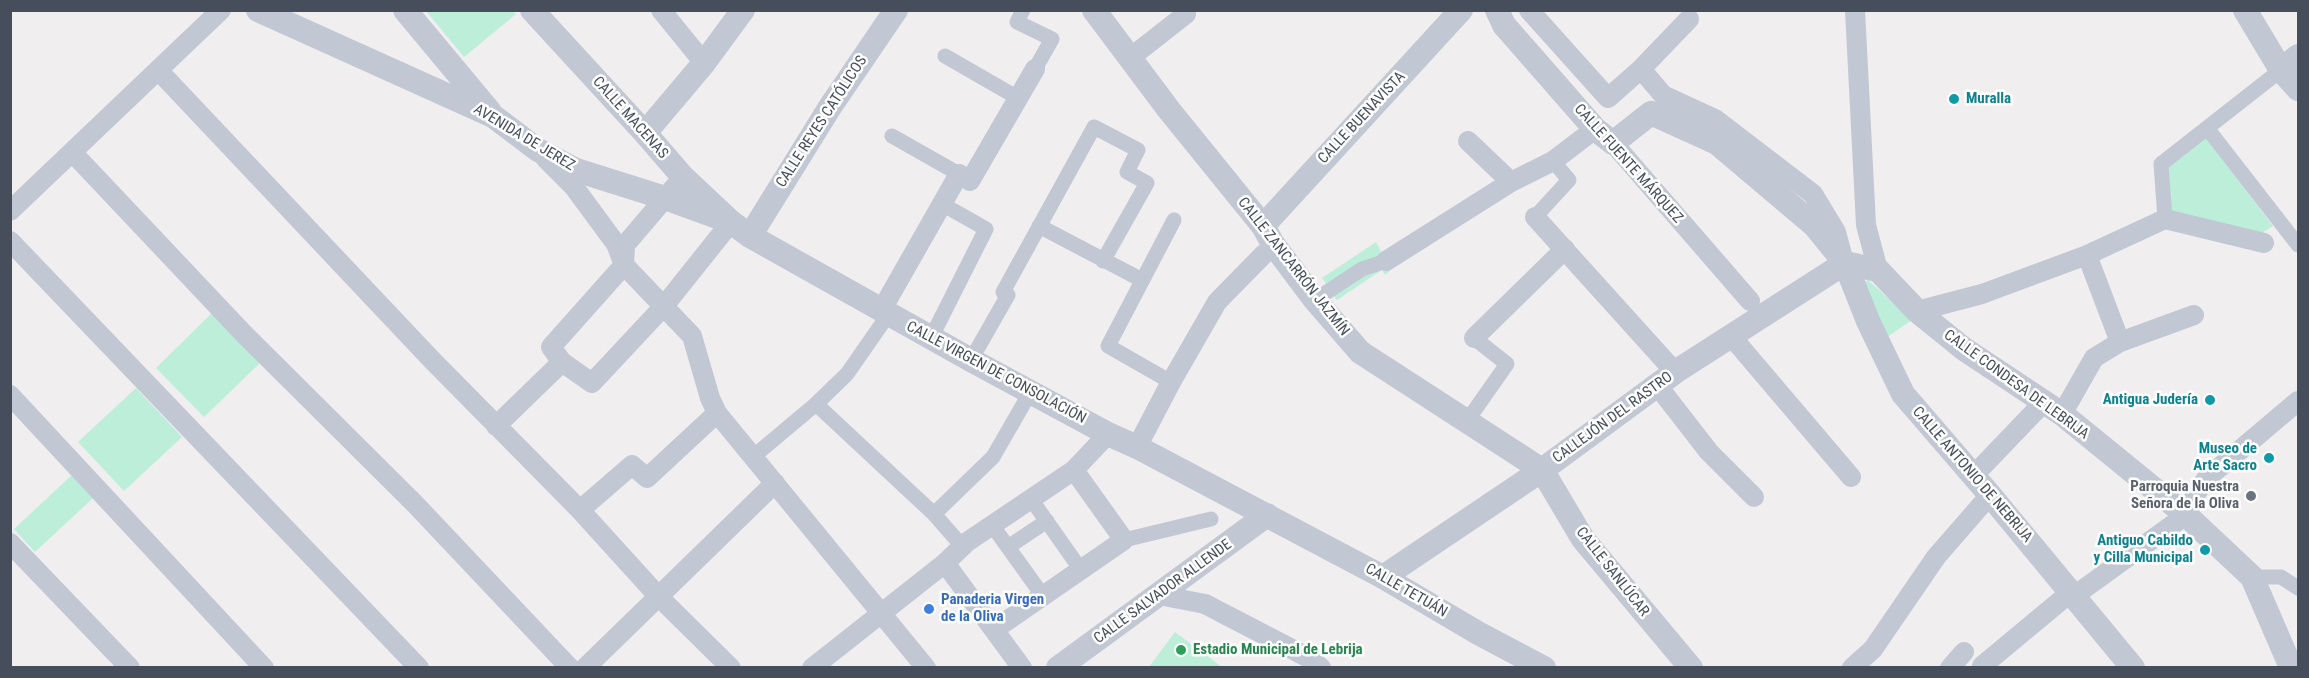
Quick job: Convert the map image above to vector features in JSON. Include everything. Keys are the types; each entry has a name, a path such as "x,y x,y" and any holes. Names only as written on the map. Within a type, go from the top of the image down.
{"street":[{"path":"10,211 221,10"},
{"name":"AVENIDA DE JEREZ","path":"258,10 493,116 538,150 576,170 665,198 740,229"},
{"path":"405,10 493,116"},
{"name":"CALLE MACENAS","path":"532,10 683,177 740,229"},
{"path":"661,10 704,63"},
{"path":"645,133 704,63 743,10"},
{"name":"CALLE REYES CATÓLICOS","path":"740,229 830,107 896,10"},
{"path":"754,456 816,404 847,374 884,313 942,204 964,177 1018,98 1052,39 1017,22 1023,10"},
{"name":"CALLE ZANCARRÓN JAZMÍN","path":"1094,10 1267,242 1360,352 1542,470"},
{"name":"CALLE BUENAVISTA","path":"1267,242 1461,10"},
{"name":"CALLE FUENTE MÁRQUEZ","path":"1497,10 1504,25 1756,308"},
{"path":"1528,10 1608,98 1641,69 1689,19"},
{"path":"1641,69 1663,94 1715,119 1813,194 1836,232 1845,263 1878,270 1866,225 1855,10"},
{"path":"2245,10 2290,63 2298,89"},
{"path":"1130,58 1186,14"},
{"path":"945,56 1018,98"},
{"path":"2165,219 2161,164 2290,63"},
{"path":"158,70 496,426 580,510 659,597 731,668"},
{"name":"CALLE ANTONIO DE NEBRIJA","path":"1604,136 1651,113 1717,143 1814,225 1845,263 1868,321 1903,394 1974,475 2133,668"},
{"path":"971,360 1008,295 1003,292 1094,127 1138,150 1127,172 1147,183 1103,261"},
{"path":"2206,128 2298,244"},
{"path":"892,136 964,177"},
{"path":"1315,300 1362,269 1386,261 1511,182 1604,136"},
{"path":"1468,141 1511,182"},
{"path":"538,150 574,187 616,244 624,265 692,336 710,398 717,413 926,668"},
{"path":"72,152 244,334 415,504 570,668"},
{"path":"1553,161 1569,180 1535,216 1565,249 1666,379 1709,452 1754,496"},
{"path":"683,177 625,245 624,265 551,347 562,362 592,383 740,229"},
{"path":"931,338 986,229 942,204"},
{"path":"1917,311 1982,294 2087,255 2165,219 2264,243"},
{"path":"1171,382 1108,346 1174,220"},
{"path":"1039,226 1142,280"},
{"name":"CALLE VIRGEN DE CONSOLACIÓN","path":"740,229 884,313 1108,434 1267,515"},
{"path":"10,241 419,668"},
{"path":"1137,447 1217,302 1267,242"},
{"path":"1467,421 1507,364 1474,338 1565,249"},
{"path":"2087,255 2120,342"},
{"name":"CALLEJÓN DEL RASTRO","path":"1383,576 1542,470 1666,379 1731,336 1756,308 1845,263"},
{"name":"CALLE CONDESA DE LEBRIJA","path":"1878,270 1917,311 1964,349 2053,408 2186,516 2252,577"},
{"path":"1974,475 2053,408 2094,358 2120,342 2194,315"},
{"path":"1731,336 1851,477"},
{"path":"496,426 562,362"},
{"path":"934,514 993,457 1031,391"},
{"path":"10,395 264,668"},
{"path":"1950,668 1964,652 1982,666 2073,594 2186,516 2196,493 2207,478 2298,401"},
{"path":"816,404 934,514 962,546"},
{"path":"580,510 632,465 647,478 717,413"},
{"path":"812,668 945,563 962,546 1074,470 1108,434"},
{"path":"1074,470 1124,540"},
{"name":"CALLE SANLÚCAR","path":"1542,470 1583,539 1691,668"},
{"path":"585,668 775,483"},
{"path":"1852,668 1873,649 1936,557 1990,495"},
{"path":"1031,499 1081,570"},
{"name":"CALLE TETUÁN","path":"1267,515 1383,576 1478,633 1544,668"},
{"name":"CALLE SALVADOR ALLENDE","path":"1058,668 1267,515"},
{"path":"995,629 1124,540 1211,519"},
{"path":"1008,547 1047,521"},
{"path":"992,525 1043,596"},
{"path":"10,543 130,668"},
{"path":"945,563 1022,668"},
{"path":"2292,663 2252,577 2281,577 2298,588"},
{"path":"1159,595 1205,604 1311,659 1321,668"}],"green space":[{"path":"512,10 516,14 464,57 426,11"},
{"path":"2206,138 2273,226 2257,236 2171,215 2168,166"},
{"path":"1376,242 1391,270 1385,275 1382,270 1337,300 1322,278"},
{"path":"1868,280 1912,320 1884,339 1858,286"},
{"path":"212,313 260,363 204,417 156,368"},
{"path":"136,388 182,437 124,491 78,442"},
{"path":"72,475 93,498 35,552 14,529"},
{"name":"Estadio Municipal de Lebrija","path":"1175,632 1222,667 1149,667"}],"place":[{"name":"Muralla","path":"1954,99"},
{"name":"Antigua Judería","path":"2210,400"},
{"name":"Museo de Arte Sacro","path":"2269,458"},
{"name":"Parroquia Nuestra Señora de la Oliva","path":"2251,496"},
{"name":"Antiguo Cabildo y Cilla Municipal","path":"2205,550"},
{"name":"Panaderia Virgen de la Oliva","path":"929,609"},
{"name":"Estadio Municipal de Lebrija","path":"1181,650"}]}
